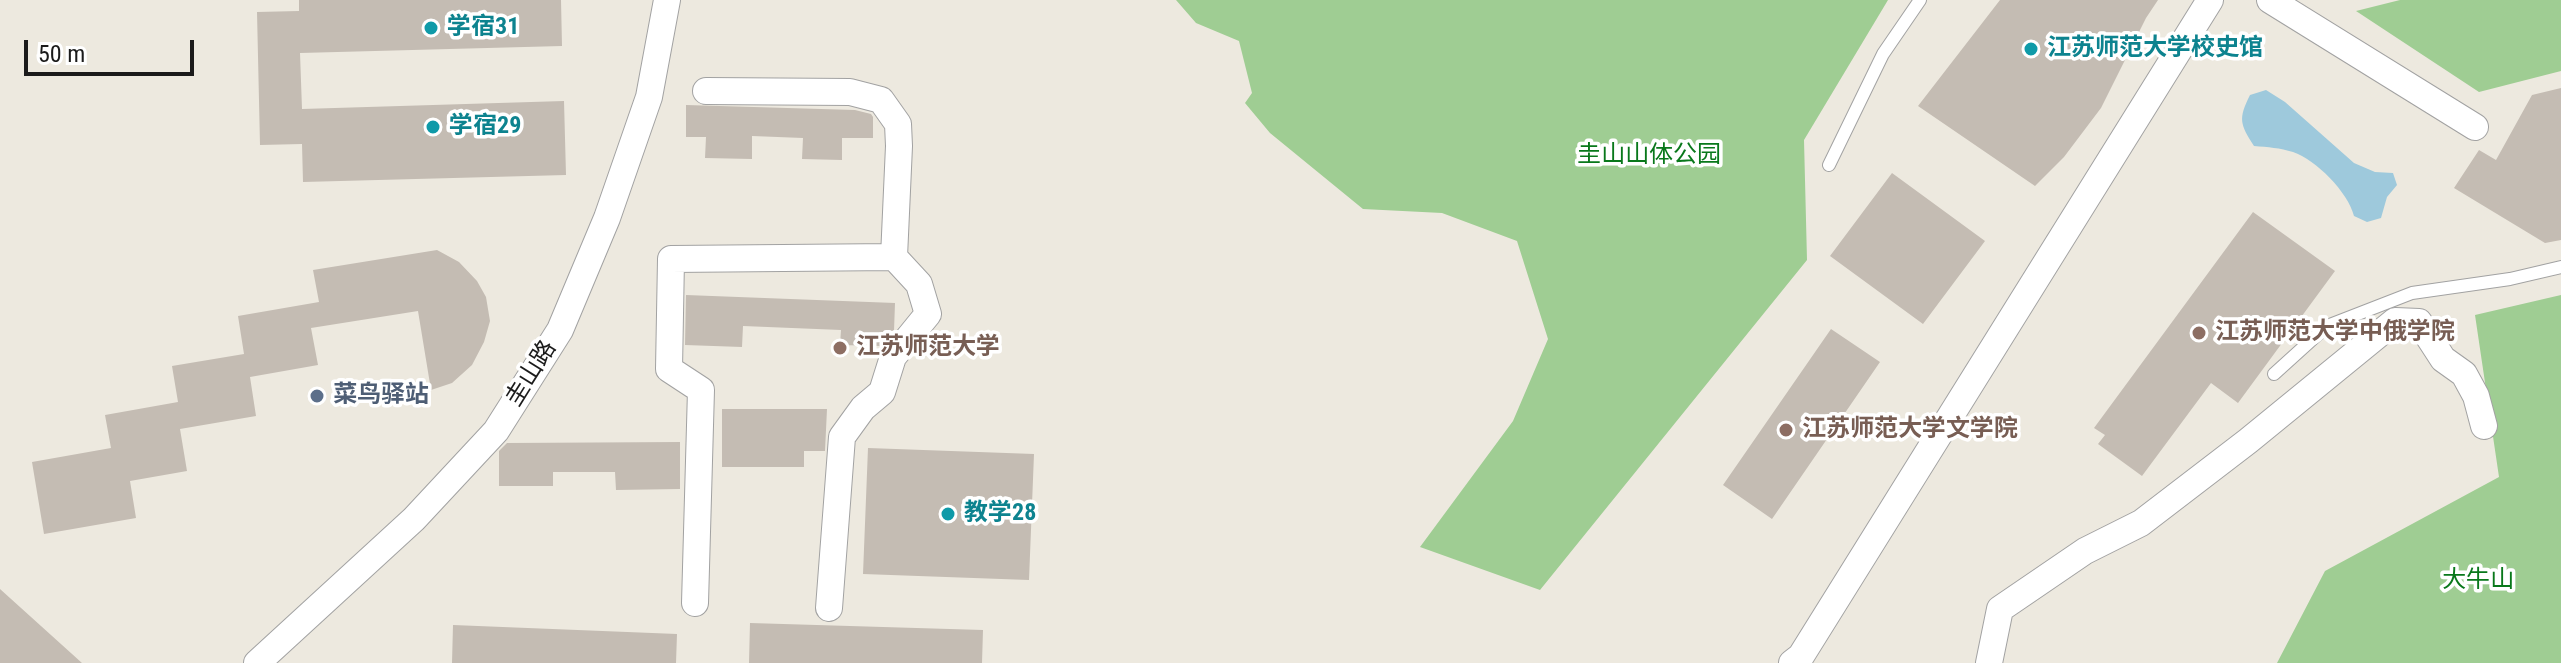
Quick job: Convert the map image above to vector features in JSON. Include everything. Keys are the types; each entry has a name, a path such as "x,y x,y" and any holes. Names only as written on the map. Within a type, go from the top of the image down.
{"street":[{"name":"圭山路","path":"257,663 414,519 496,431 560,330 607,218 649,97 667,0"},
{"path":"1792,663 1801,656 2210,0"},
{"path":"2270,0 2475,127"},
{"path":"706,91 850,92 881,100 898,124 894,257 919,284 928,314 893,357 882,392 863,408 842,437 829,608"},
{"path":"695,603 701,390 669,369 671,259 894,257"},
{"path":"1989,663 2000,609 2085,551 2141,523 2248,441 2395,321 2419,322 2443,359 2464,374 2476,396 2484,426"}],"lane":[{"path":"1829,165 1883,54 1920,0"},
{"path":"2274,374 2327,326 2412,293 2510,279 2561,267"}],"green space":[{"name":"圭山山体公园","path":"1176,0 1888,0 1804,140 1807,260 1540,590 1420,547 1513,421 1548,339 1517,241 1442,213 1363,209 1270,133 1245,103 1252,93 1239,41 1196,23"},
{"path":"2400,0 2561,0 2561,71 2479,92 2356,11"},
{"name":"大牛山","path":"2561,295 2561,663 2277,663 2325,571 2499,477 2475,315"}],"water":[{"path":"2266,90 2285,102 2354,163 2375,172 2393,173 2397,185 2387,197 2381,218 2367,222 2354,216 2338,187 2321,169 2302,156 2254,146 2243,127 2242,116 2250,95"}],"building":[{"path":"299,0 561,0 562,46 300,53 302,109 564,101 566,175 303,182 302,144 260,145 257,12 299,11"},
{"path":"2000,0 2158,0 2101,108 2064,157 2035,186 1918,106"},
{"path":"2561,88 2561,240 2545,243 2454,188 2479,150 2496,160 2532,95"},
{"path":"686,105 855,110 873,117 873,138 842,138 842,160 802,159 803,138 752,136 752,159 705,158 706,137 686,137"},
{"path":"1892,173 1985,241 1923,324 1830,256"},
{"path":"2253,212 2335,271 2238,403 2211,383 2142,476 2098,444 2105,435 2094,428"},
{"path":"437,250 459,262 477,281 486,297 490,321 472,365 452,383 431,390 418,311 311,328 318,365 250,377 256,416 180,429 187,471 130,481 136,518 44,534 32,462 111,448 105,415 178,402 172,366 244,354 238,316 319,302 313,270"},
{"path":"686,295 895,303 894,331 881,346 840,345 841,330 743,326 742,347 685,345"},
{"path":"1831,329 1880,362 1772,519 1723,485"},
{"path":"722,409 827,409 825,451 804,451 804,467 722,467"},
{"path":"680,442 680,489 616,490 615,472 553,472 553,486 499,486 499,451 507,443"},
{"name":"教学28","path":"868,448 1034,454 1029,580 863,574"},
{"path":"0,589 82,663 0,663"},
{"path":"750,623 983,630 982,663 749,663"},
{"path":"453,625 677,634 676,663 452,663"}],"place":[{"name":"学宿31","path":"431,28"},
{"name":"江苏师范大学校史馆","path":"2031,49"},
{"name":"学宿29","path":"433,127"},
{"name":"江苏师范大学中俄学院","path":"2199,333"},
{"name":"江苏师范大学","path":"840,348"},
{"name":"菜鸟驿站","path":"317,396"},
{"name":"江苏师范大学文学院","path":"1786,430"},
{"name":"教学28","path":"948,514"}]}
